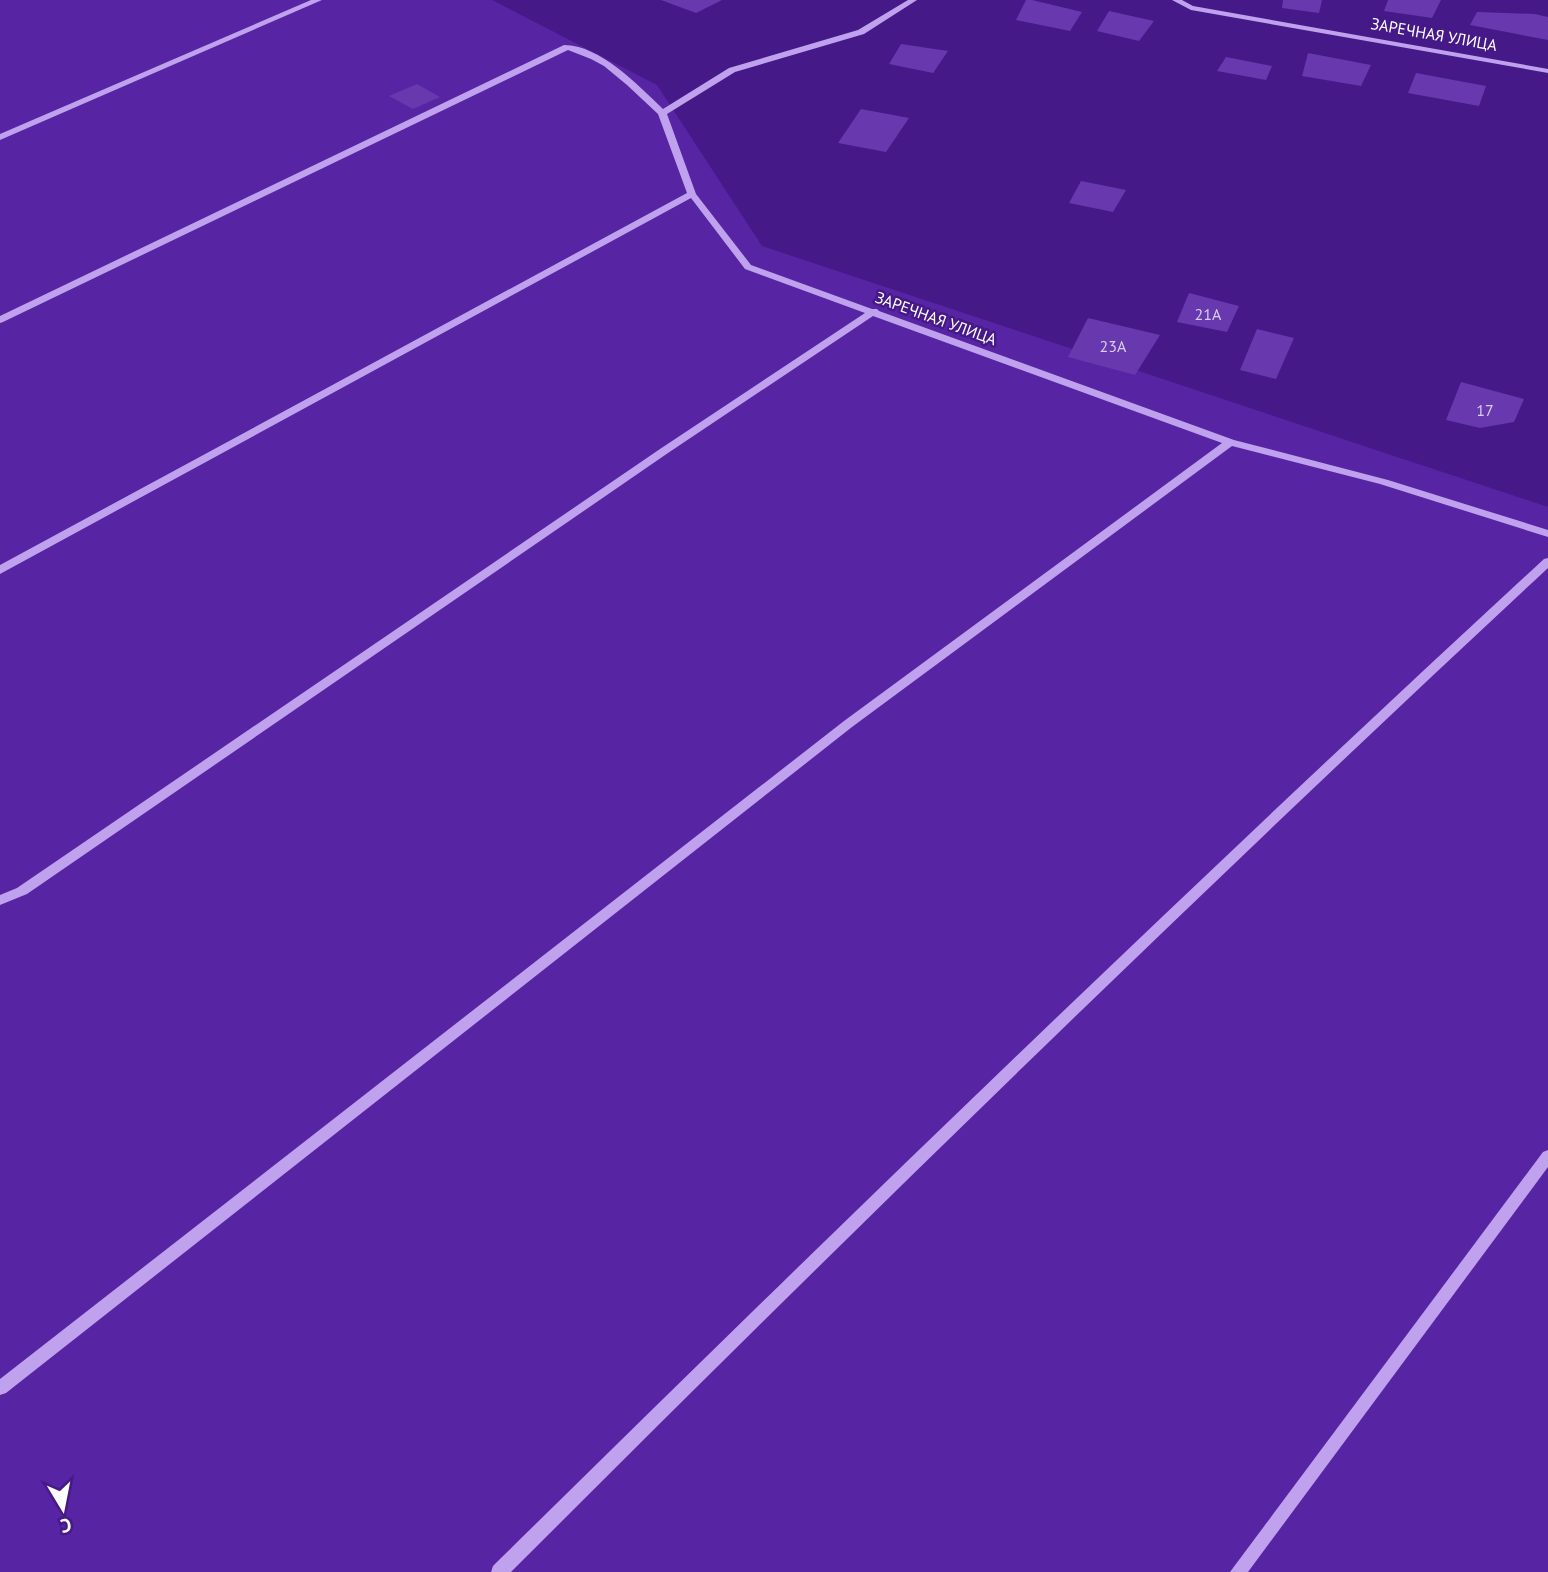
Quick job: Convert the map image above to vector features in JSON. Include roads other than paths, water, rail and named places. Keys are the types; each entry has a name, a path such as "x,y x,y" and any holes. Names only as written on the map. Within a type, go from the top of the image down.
{"street":[{"path":"0,137 318,0"},
{"path":"0,320 567,47 579,50 624,77 662,113 732,70 861,32 913,0"},
{"name":"ЗАРЕЧНАЯ УЛИЦА","path":"1176,0 1548,71"},
{"name":"ЗАРЕЧНАЯ УЛИЦА","path":"662,113 692,194 748,267 1230,442 1384,482 1548,534"},
{"path":"0,570 692,194"},
{"path":"0,1388 848,723 1230,442"},
{"path":"499,1572 722,1350 1351,743 1548,562"},
{"path":"1238,1572 1548,1156"}],"lane":[{"path":"0,900 22,891 653,459 874,312"}]}
